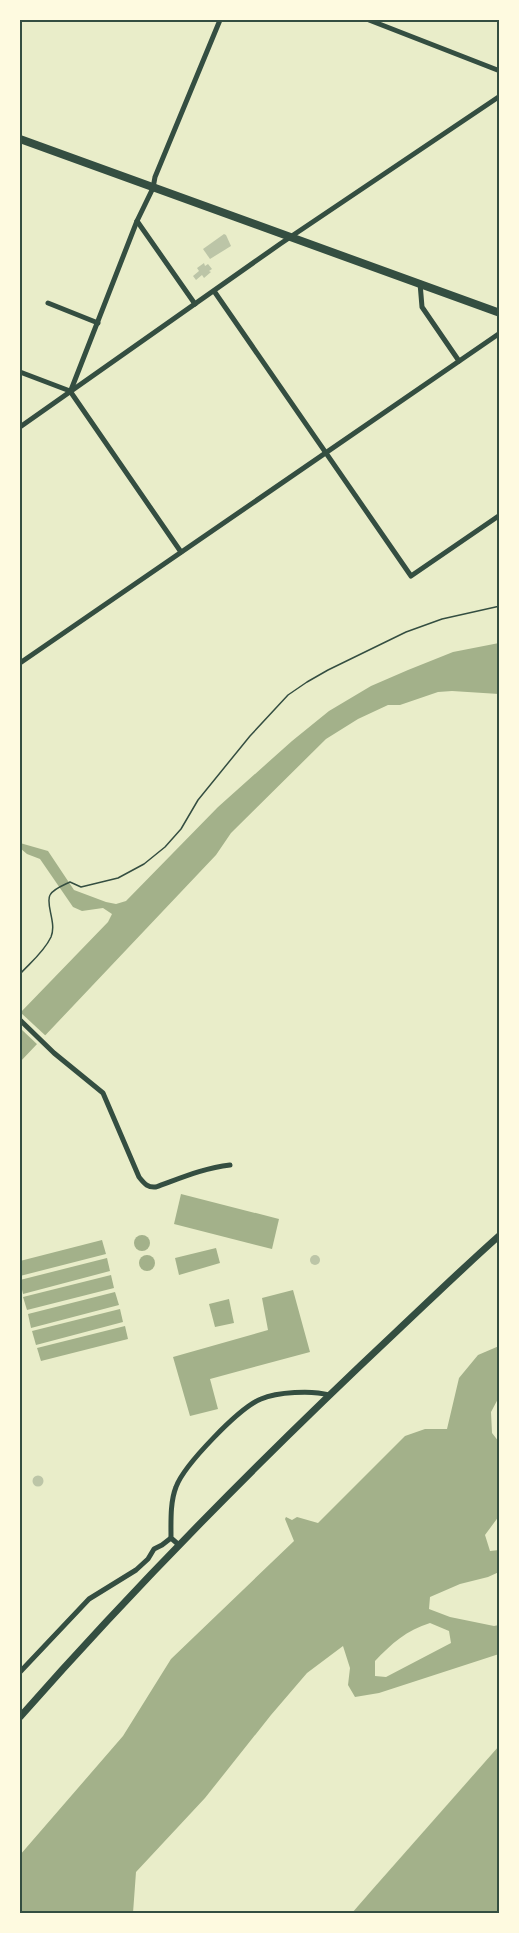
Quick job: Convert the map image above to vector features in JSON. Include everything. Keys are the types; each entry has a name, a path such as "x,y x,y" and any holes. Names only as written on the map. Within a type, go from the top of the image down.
{"highway":[{"path":"20,140 500,313"}],"main road":[{"path":"20,1717 179,1545 329,1395 500,1235"}],"street":[{"path":"70,391 220,20"},
{"path":"369,20 500,71"},
{"path":"20,427 292,237 500,96"},
{"path":"137,221 195,304"},
{"path":"420,284 422,307 459,362"},
{"path":"214,291 411,576 500,515"},
{"path":"48,303 98,323"},
{"path":"20,663 500,333"},
{"path":"20,372 70,391 181,552"},
{"path":"20,1020 48,1048 102,1093 139,1177 146,1185 156,1187 194,1172 231,1165"},
{"path":"20,1672 89,1599 136,1570 148,1559 154,1549 171,1538 175,1489 184,1470 226,1427 252,1404 262,1399 313,1392 329,1395"},
{"path":"171,1538 179,1545"}],"path":[{"path":"20,974 44,948 51,936 54,921 49,898 56,890 70,882 81,887 118,878 144,864 165,847 182,829 198,800 250,736 288,695 328,670 406,632 442,620 500,606"}],"shaded area":[{"path":"499,643 499,694 438,692 400,705 388,705 358,719 326,739 231,833 216,855 20,1062 20,1013 108,922 112,914 103,908 82,911 73,907 40,859 27,854 20,848 20,843 48,851 74,890 106,902 116,904 126,901 218,807 329,711 371,686 453,652"},
{"path":"181,1194 279,1219 272,1249 174,1224"},
{"path":"142,1235 148,1237 150,1243 148,1249 142,1251 136,1249 134,1243 136,1237"},
{"path":"102,1240 106,1254 20,1276 20,1261"},
{"path":"216,1248 220,1263 179,1275 175,1258"},
{"path":"147,1255 153,1257 155,1263 153,1269 147,1271 141,1269 139,1263 141,1257"},
{"path":"107,1258 110,1271 23,1294 20,1280"},
{"path":"111,1275 114,1288 27,1310 23,1297"},
{"path":"293,1290 310,1352 210,1379 218,1409 190,1416 173,1357 268,1330 262,1298"},
{"path":"115,1292 119,1305 31,1328 28,1314"},
{"path":"229,1299 234,1323 215,1327 209,1304"},
{"path":"120,1309 123,1322 36,1345 32,1331"},
{"path":"125,1326 128,1339 41,1361 37,1348"},
{"path":"499,1346 499,1397 491,1412 492,1433 499,1442 499,1516 485,1535 490,1551 499,1550 499,1572 460,1584 430,1597 429,1609 450,1617 499,1625 499,1654 379,1693 355,1697 348,1685 350,1668 343,1646 307,1673 205,1798 136,1872 133,1913 20,1913 20,1855 123,1736 171,1659 294,1541 286,1517 292,1520 297,1517 318,1523 405,1436 425,1429 447,1429 459,1378 478,1355","holes":["430,1623 449,1631 451,1643 386,1677 375,1676 375,1661 393,1643 407,1634"]},
{"path":"499,1746 499,1913 352,1913 372,1890"}],"pier":[{"path":"20,1012 47,1037 39,1046 20,1028"}],"building":[{"path":"224,234 231,246 210,259 203,249"},
{"path":"204,263 212,269 209,271 211,272 204,278 202,275 196,280 193,276 199,271 197,268"},
{"path":"315,1255 319,1256 319,1264 315,1265 311,1264 310,1260 311,1256"},
{"path":"38,1476 42,1477 42,1485 38,1486 34,1485 33,1481 34,1477"}]}
